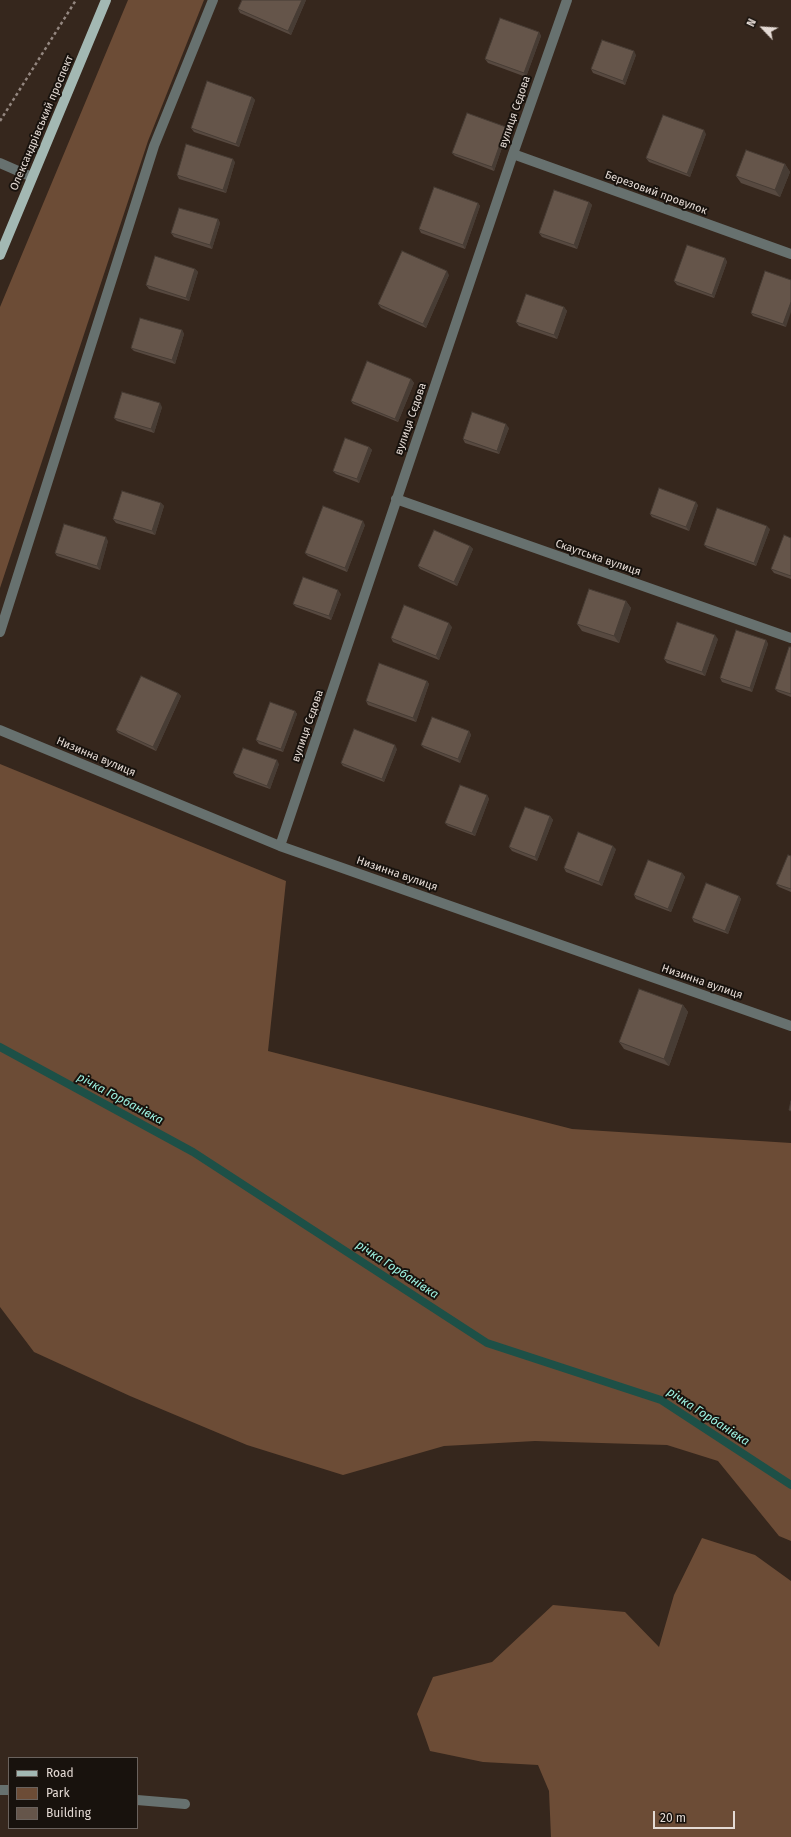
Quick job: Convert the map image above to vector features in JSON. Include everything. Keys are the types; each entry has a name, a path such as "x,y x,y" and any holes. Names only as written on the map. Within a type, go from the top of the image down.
{"main road":[{"name":"Олександрівський проспект","path":"0,255 106,0"}],"street":[{"path":"0,632 154,146 213,0"},
{"name":"вулиця Сєдова","path":"280,846 513,154 567,0"},
{"name":"Березовий провулок","path":"513,154 791,254"},
{"path":"0,163 32,177"},
{"name":"Скаутська вулиця","path":"396,500 791,638"},
{"name":"Низинна вулиця","path":"0,730 280,846 791,1026"},
{"path":"138,1800 185,1804"}],"path":[{"path":"0,121 76,0"}],"green space":[{"path":"128,0 204,0 148,141 0,588 0,307"},
{"path":"0,764 286,881 268,1051 572,1129 791,1143 791,1541 779,1536 718,1461 667,1445 535,1441 444,1446 343,1475 247,1445 130,1396 34,1352 0,1307"},
{"path":"702,1538 755,1555 791,1581 791,1837 551,1837 549,1791 538,1765 483,1762 430,1751 417,1714 433,1677 492,1662 553,1605 625,1612 659,1647 674,1595"}],"building":[{"path":"242,0 302,0 288,31 238,9"},
{"path":"500,18 539,32 524,73 485,59"},
{"path":"602,40 634,51 623,81 591,69"},
{"path":"207,81 252,97 236,144 191,128"},
{"path":"467,113 506,127 492,167 452,153"},
{"path":"663,115 704,130 687,174 646,158"},
{"path":"186,144 233,159 223,190 177,175"},
{"path":"746,150 785,164 775,190 736,176"},
{"path":"434,187 478,203 463,245 419,229"},
{"path":"554,190 589,202 574,245 539,233"},
{"path":"179,208 218,219 210,245 171,233"},
{"path":"687,245 725,258 712,295 674,281"},
{"path":"402,251 447,271 423,324 378,304"},
{"path":"155,256 195,269 186,298 146,285"},
{"path":"765,271 791,280 791,302 783,324 751,313"},
{"path":"526,294 564,307 554,335 516,322"},
{"path":"140,318 182,330 172,360 131,348"},
{"path":"367,361 411,379 395,419 351,401"},
{"path":"122,392 160,403 151,429 114,418"},
{"path":"472,412 506,424 497,451 463,439"},
{"path":"345,438 369,447 357,479 333,471"},
{"path":"659,488 696,502 686,527 650,514"},
{"path":"122,491 161,503 152,531 113,519"},
{"path":"323,506 363,521 345,568 305,553"},
{"path":"717,508 767,526 754,563 704,545"},
{"path":"64,524 106,537 97,566 55,553"},
{"path":"434,530 470,546 454,582 418,566"},
{"path":"784,535 791,538 791,576 771,569"},
{"path":"303,577 338,590 329,616 293,604"},
{"path":"589,589 626,601 614,636 577,624"},
{"path":"404,605 449,623 436,656 391,638"},
{"path":"677,622 715,635 702,672 664,659"},
{"path":"736,630 766,640 750,688 720,678"},
{"path":"789,647 791,647 791,694 775,689"},
{"path":"379,663 427,681 413,718 366,701"},
{"path":"141,676 178,693 153,747 116,730"},
{"path":"270,702 295,711 281,749 256,740"},
{"path":"432,717 469,731 458,759 421,745"},
{"path":"354,729 395,745 382,779 341,763"},
{"path":"243,748 277,760 267,786 233,773"},
{"path":"460,785 487,795 472,833 445,823"},
{"path":"525,807 550,816 535,857 509,847"},
{"path":"578,832 613,846 599,882 564,868"},
{"path":"788,855 791,856 791,889 776,884"},
{"path":"648,860 682,873 668,909 634,895"},
{"path":"706,883 739,896 725,931 692,918"},
{"path":"639,989 683,1005 664,1059 619,1042"}],"waterway":[{"name":"річка Горбанівка","path":"0,1047 193,1152 487,1343 661,1400 791,1485"}]}
